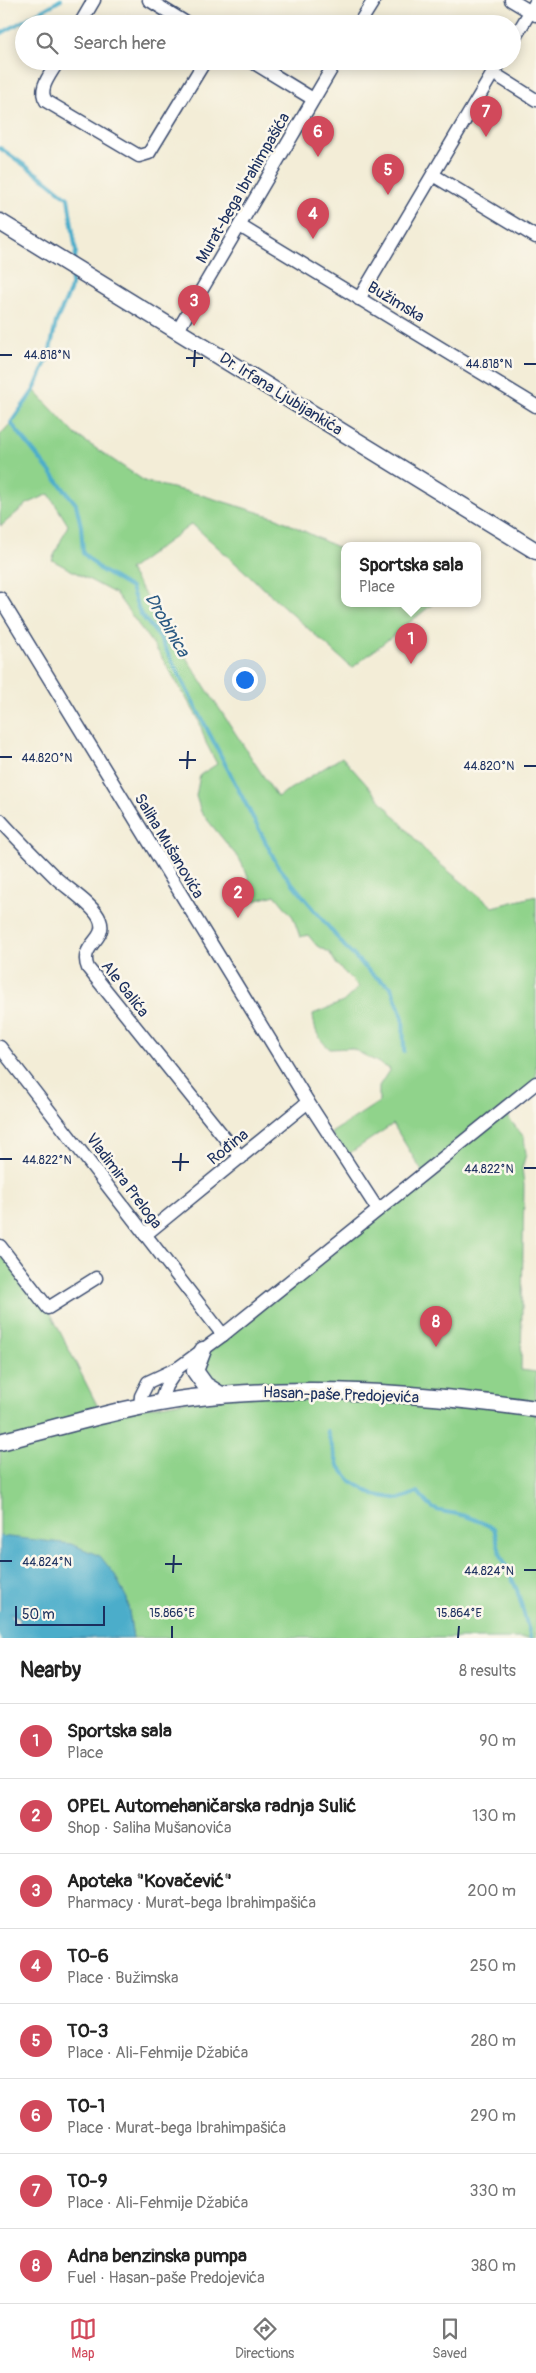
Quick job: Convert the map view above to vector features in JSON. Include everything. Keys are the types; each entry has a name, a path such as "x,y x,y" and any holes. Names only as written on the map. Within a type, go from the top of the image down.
{"main road":[{"name":"Dr. Irfana Ljubijankića","path":"0,222 536,551"},
{"path":"203,1350 195,1371 205,1384 221,1395"},
{"name":"Hasan-paše Predojevića","path":"0,1442 140,1407 221,1395 289,1391 358,1393 501,1404 536,1409"}],"street":[{"path":"85,15 94,0"},
{"path":"149,0 173,15"},
{"path":"365,15 374,0"},
{"path":"511,0 534,10 521,29"},
{"path":"53,70 43,88 42,93 46,101 139,156 149,153 200,70"},
{"path":"266,70 313,99"},
{"name":"Murat-bega Ibrahimpašića","path":"178,330 331,70"},
{"path":"360,299 495,70"},
{"path":"493,73 536,100"},
{"path":"434,175 534,231"},
{"name":"Bužimska","path":"240,226 536,406"},
{"name":"Saliha Mušanovića","path":"0,598 308,1102 378,1210"},
{"name":"Ale Galića","path":"0,820 56,878 96,913 102,926 100,933 87,950 85,958 88,968 241,1158"},
{"name":"Vladimira Preloga","path":"0,1047 223,1335"},
{"path":"140,1407 141,1396 148,1382 178,1368 223,1335 536,1082"},
{"name":"Rođina","path":"145,1235 308,1102"},
{"path":"0,1246 48,1308 96,1278"},
{"path":"160,1404 166,1386 178,1368"}],"green space":[{"path":"34,390 76,435 146,482 198,494 277,518 341,549 341,607 429,607 352,668 192,524 129,570 277,797 342,757 431,857 493,907 536,896 536,1083 502,1110 524,1137 526,1154 522,1168 524,1185 521,1370 536,1372 536,1638 133,1638 127,1599 12,1539 0,1536 0,1246 48,1308 102,1415 221,1395 203,1374 208,1371 203,1350 423,1173 393,1124 347,1155 331,1133 379,1102 379,1086 390,1069 351,1048 330,1049 317,1034 313,1014 343,1002 359,987 337,965 329,952 317,946 308,935 300,937 293,917 275,895 254,901 248,876 240,860 201,812 196,796 200,775 217,764 206,743 198,718 159,653 116,594 52,560 68,525 49,494 27,504 1,526 0,435 11,423"}],"water":[{"path":"0,1536 71,1544 100,1556 115,1575 127,1599 133,1638 0,1638 0,1624 17,1624 20,1619 10,1614 0,1613"}],"waterway":[{"name":"Drobinica","path":"34,15 61,0"},
{"name":"Drobinica","path":"0,34 15,26"},
{"name":"Drobinica","path":"0,148 68,198 76,252 74,263"},
{"name":"Drobinica","path":"73,273 70,291 56,322 49,355 34,390 11,423 76,504 81,526 83,553 101,570 131,588 140,613 160,638 278,866 346,948 373,975 391,987 403,1018 404,1051"},
{"name":"Drobinica","path":"327,1431 338,1465 351,1481 374,1495 400,1499 418,1492 437,1510 465,1516 494,1528 500,1553 517,1590 531,1638"},
{"path":"0,1622 3,1622 12,1638"}],"place":[{"name":"TO-9","path":"486,137"},
{"name":"TO-1","path":"318,157"},
{"name":"TO-3","path":"388,195"},
{"name":"TO-6","path":"313,239"},
{"name":"Apoteka \"Kovačević\"","path":"194,326"},
{"name":"Sportska sala","path":"411,664"},
{"name":"OPEL Automehaničarska radnja Sulić","path":"238,918"},
{"name":"Adna benzinska pumpa","path":"436,1347"}]}
